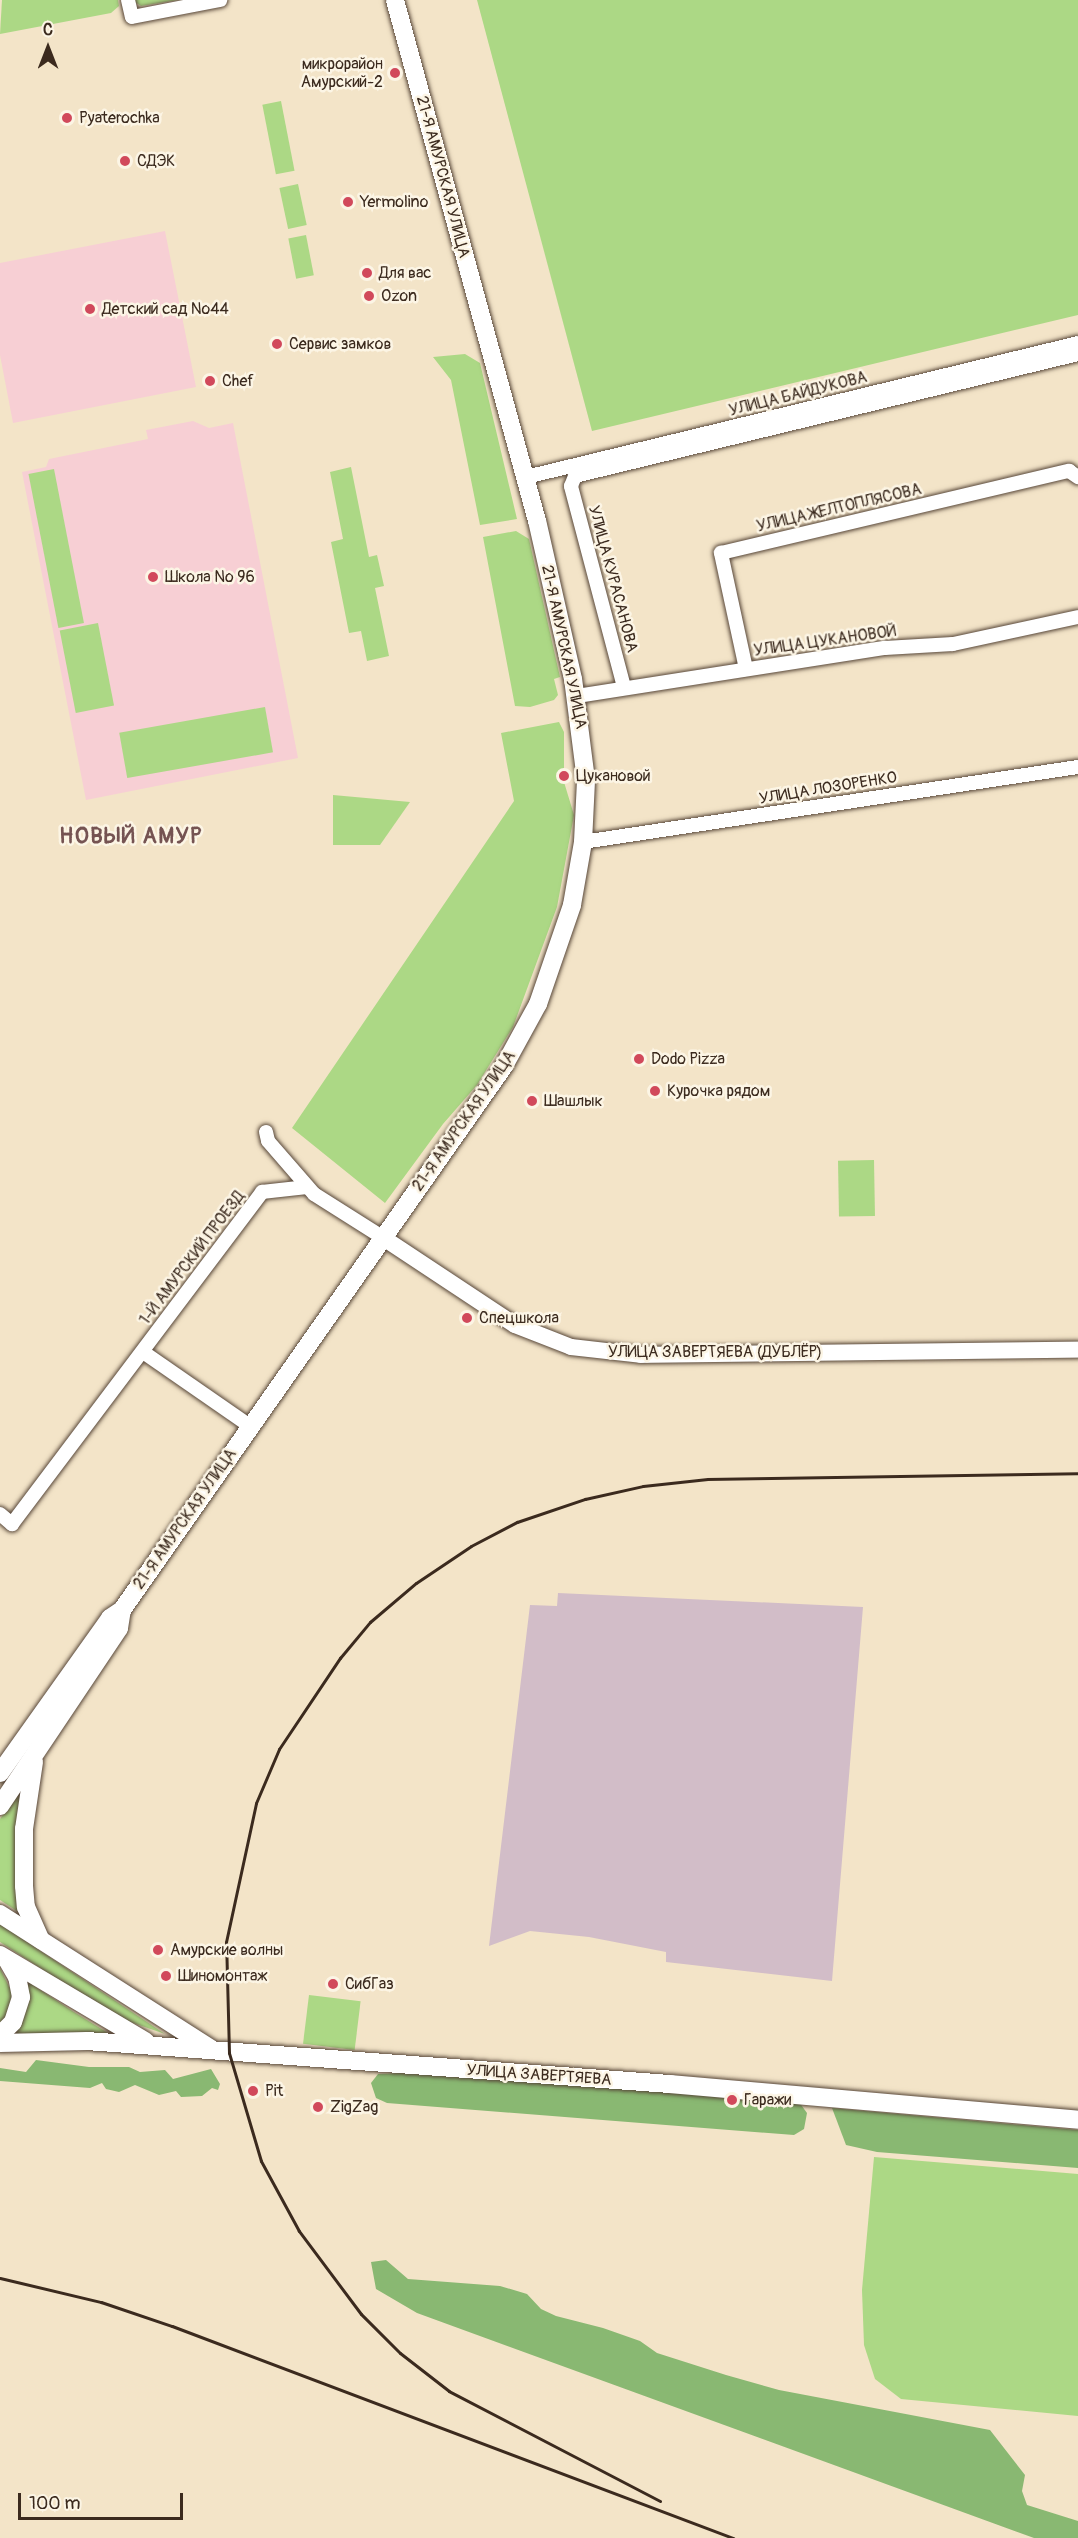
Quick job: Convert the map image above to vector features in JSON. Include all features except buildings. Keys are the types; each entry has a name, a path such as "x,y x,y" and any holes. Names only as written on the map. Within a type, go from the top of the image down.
{"main road":[{"name":"21-Я АМУРСКАЯ УЛИЦА","path":"0,1806 31,1745 119,1628 122,1610 523,1036 553,966 572,905 583,842 586,780 577,696 526,477 395,0"},
{"path":"0,1754 15,1740 31,1745 24,1829 24,1886 29,1916 41,1942"},
{"name":"21-Я АМУРСКАЯ УЛИЦА","path":"0,1773 31,1745"},
{"path":"0,1914 215,2052"},
{"path":"3,1957 125,2032 167,2048 175,2041 175,2028"},
{"path":"0,2036 13,2022 21,1997 17,1977 3,1957"},
{"name":"УЛИЦА ЗАВЕРТЯЕВА","path":"0,2043 87,2041 670,2084 1078,2120"}],"street":[{"path":"128,0 132,17 220,0"},
{"name":"УЛИЦА БАЙДУКОВА","path":"526,477 1078,343"},
{"name":"УЛИЦА БАЙДУКОВА","path":"572,480 1078,354"},
{"name":"УЛИЦА ЖЕЛТОПЛЯСОВА","path":"746,669 721,553 1070,471 1078,477"},
{"name":"УЛИЦА КУРАСАНОВА","path":"572,480 624,687"},
{"name":"УЛИЦА ЦУКАНОВОЙ","path":"577,696 885,648 953,644 1078,617"},
{"name":"УЛИЦА ЛОЗОРЕНКО","path":"583,842 1078,767"},
{"path":"266,1132 268,1141 307,1187 358,1225 382,1237"},
{"name":"1-Й АМУРСКИЙ ПРОЕЗД","path":"0,1514 12,1524 262,1192 307,1187"},
{"name":"УЛИЦА ЗАВЕРТЯЕВА (ДУБЛЁР)","path":"382,1237 515,1325 571,1347 641,1354 1078,1350"},
{"name":"1-Й АМУРСКИЙ ПРОЕЗД","path":"142,1352 250,1426"}],"shaded area":[{"name":"Детский сад №44","path":"165,231 196,387 13,423 0,355 0,263"},
{"name":"Школа № 96","path":"193,421 209,428 233,423 298,758 86,800 22,472 46,467 49,459 148,439 146,430"},
{"path":"558,1593 863,1607 832,1981 666,1962 666,1952 589,1937 530,1931 489,1946 530,1605 557,1606"}],"green space":[{"path":"2,0 118,0 119,6 111,13 0,34"},
{"path":"132,0 178,0 141,6"},
{"path":"477,0 1078,0 1078,315 592,431"},
{"path":"281,101 295,171 276,174 262,105"},
{"path":"298,184 307,225 288,229 279,188"},
{"path":"306,235 314,275 296,279 288,238"},
{"path":"465,354 480,363 517,519 480,525 451,380 433,357"},
{"path":"351,467 369,557 377,555 384,586 375,588 389,656 367,661 361,631 349,633 331,542 343,539 330,472"},
{"path":"54,469 84,623 58,628 28,474"},
{"path":"516,531 529,539 560,677 554,679 558,695 554,700 530,707 515,706 483,537"},
{"path":"98,623 114,705 76,713 60,630"},
{"path":"265,707 273,752 127,778 119,733"},
{"path":"559,722 564,732 564,782 574,815 557,907 513,1027 477,1085 443,1124 385,1203 292,1128 514,801 501,733"},
{"path":"333,795 410,802 380,845 333,845"},
{"path":"874,1160 875,1216 839,1217 838,1161"},
{"path":"21,1789 20,1913 0,1900 0,1819"},
{"path":"0,1924 165,2034 116,2017 0,1942"},
{"path":"0,1968 12,1993 8,2014 0,2025"},
{"path":"25,1980 74,2012 116,2038 10,2038"},
{"path":"309,1995 361,2001 355,2050 303,2044"},
{"path":"36,2060 89,2067 129,2067 140,2072 165,2070 173,2079 211,2069 220,2084 218,2090 212,2088 202,2096 181,2097 176,2091 159,2095 135,2085 119,2092 106,2089 102,2083 90,2088 0,2081 0,2068 26,2072"},
{"path":"400,2073 799,2102 807,2113 804,2129 794,2135 387,2103 376,2098 371,2083 378,2074"},
{"path":"832,2108 1078,2130 1078,2168 877,2152 846,2145"},
{"path":"874,2157 1078,2174 1078,2416 901,2399 875,2379 864,2345 862,2290"},
{"path":"386,2260 408,2279 500,2286 527,2294 541,2309 556,2316 603,2328 640,2341 657,2353 779,2390 990,2430 1025,2475 1022,2491 1027,2505 1078,2521 1078,2538 1034,2538 417,2313 376,2289 371,2262"}],"railway":[{"path":"660,2501 449,2391 400,2353 361,2314 299,2231 261,2161 229,2053 226,1942 256,1803 279,1749 340,1658 370,1622 416,1583 471,1546 517,1522 585,1499 643,1486 708,1479 1078,1473"},
{"path":"0,2278 101,2302 172,2326 733,2538"}],"place":[{"name":"микрорайон Амурский-2","path":"395,73"},
{"name":"Pyaterochka","path":"67,118"},
{"name":"СДЭК","path":"125,161"},
{"name":"Yermolino","path":"348,202"},
{"name":"Для вас","path":"367,273"},
{"name":"Ozon","path":"369,296"},
{"name":"Детский сад №44","path":"90,309"},
{"name":"Сервис замков","path":"277,344"},
{"name":"Chef","path":"210,381"},
{"name":"Школа № 96","path":"153,577"},
{"name":"Цукановой","path":"564,776"},
{"name":"Dodo Pizza","path":"639,1059"},
{"name":"Курочка рядом","path":"655,1091"},
{"name":"Шашлык","path":"532,1101"},
{"name":"Спецшкола","path":"467,1318"},
{"name":"Амурские волны","path":"158,1950"},
{"name":"Шиномонтаж","path":"166,1976"},
{"name":"СибГаз","path":"333,1984"},
{"name":"Pit","path":"253,2091"},
{"name":"Гаражи","path":"732,2100"},
{"name":"ZigZag","path":"318,2107"}],"district":[{"name":"НОВЫЙ АМУР","path":"131,837"}]}
